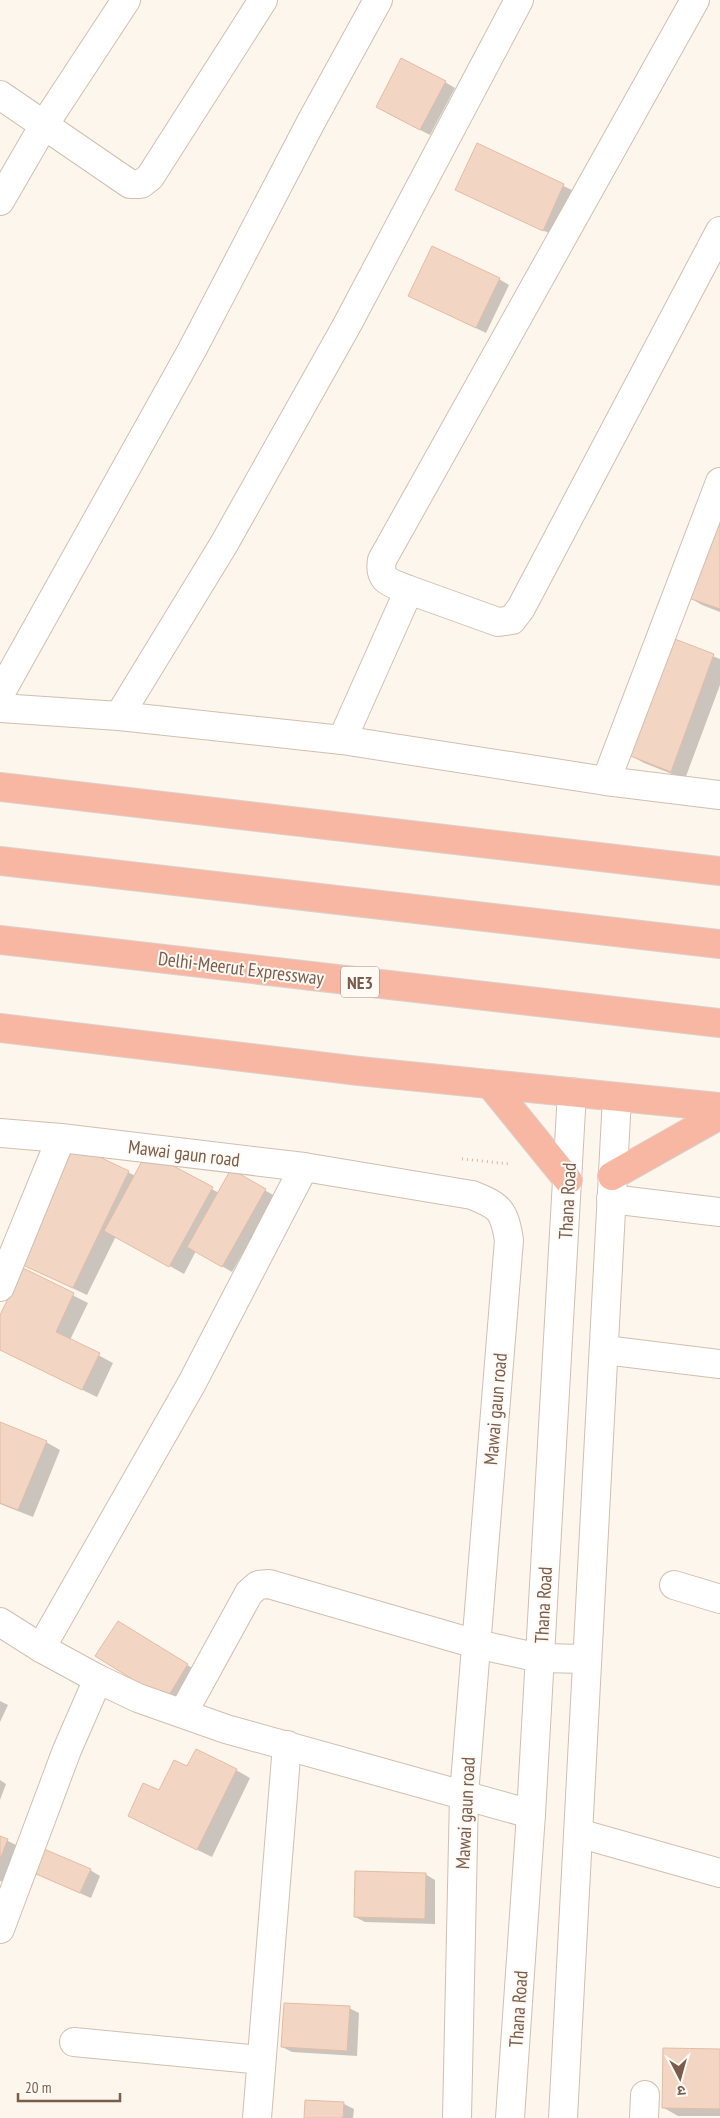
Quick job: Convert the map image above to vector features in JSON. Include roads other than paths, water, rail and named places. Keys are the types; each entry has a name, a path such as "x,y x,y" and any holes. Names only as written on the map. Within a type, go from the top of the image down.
{"highway":[{"path":"0,787 720,871"},
{"path":"0,861 720,944"},
{"name":"Delhi-Meerut Expressway","path":"0,940 720,1023"},
{"path":"0,1028 359,1071 720,1107"},
{"path":"490,1084 568,1180"},
{"path":"611,1187 720,1115"}],"street":[{"path":"0,202 44,125 126,0"},
{"path":"0,95 130,184 141,184 150,178 263,0"},
{"path":"0,694 192,350 311,122 378,0"},
{"path":"119,716 224,544 342,333 520,0"},
{"path":"695,0 382,560 380,570 386,580 498,622 512,620 521,608 720,232"},
{"path":"606,781 720,482"},
{"path":"342,740 409,590"},
{"path":"0,708 119,716 342,740 606,781 720,795"},
{"name":"Thana Road","path":"510,2118 540,1658 572,1092"},
{"path":"563,2118 617,1097"},
{"name":"Mawai gaun road","path":"0,1133 61,1138 304,1167 472,1196 492,1203 505,1218 509,1240 464,1795 457,2118"},
{"path":"0,1287 61,1138"},
{"path":"41,1648 192,1383 304,1167"},
{"path":"611,1187 720,1212"},
{"path":"605,1350 720,1364"},
{"path":"183,1714 249,1593 258,1585 269,1584 476,1644 540,1658 587,1659"},
{"path":"674,1585 720,1599"},
{"path":"0,1622 98,1680 138,1698 226,1729 530,1814"},
{"path":"0,1929 67,1750 98,1680"},
{"path":"257,2118 287,1745"},
{"path":"578,1833 720,1873"},
{"path":"74,2042 261,2060"}]}
